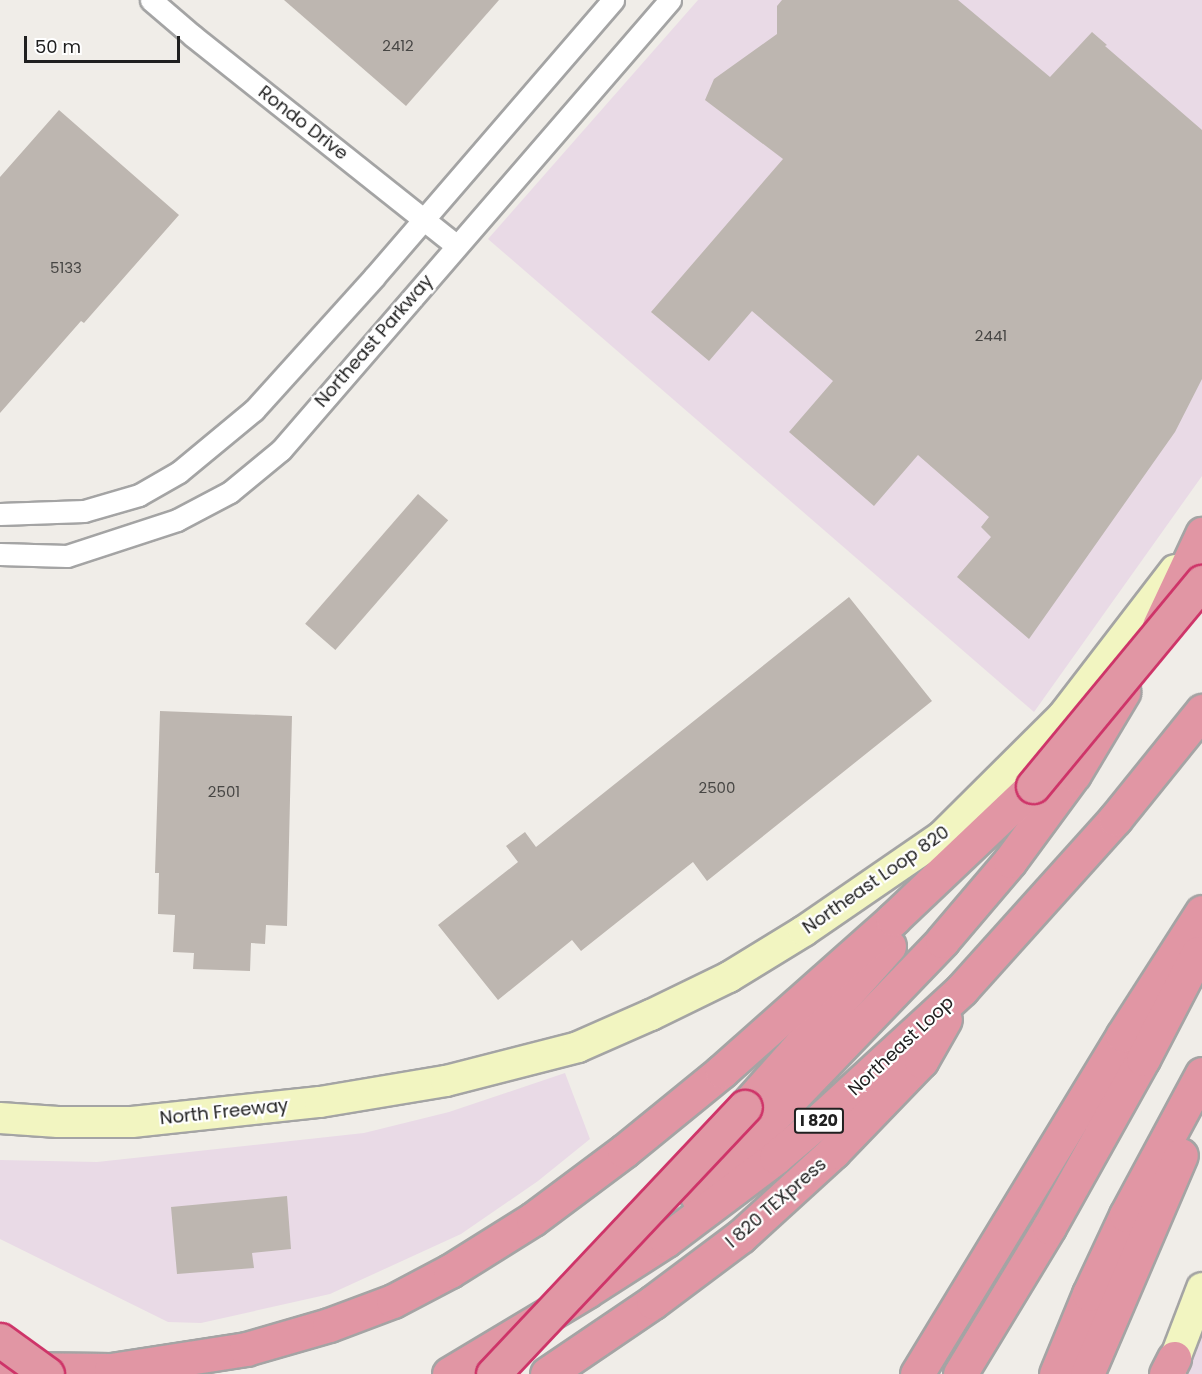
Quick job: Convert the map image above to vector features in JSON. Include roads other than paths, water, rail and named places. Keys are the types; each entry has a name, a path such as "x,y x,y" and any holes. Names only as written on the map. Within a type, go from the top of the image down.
{"highway":[{"path":"586,1292 658,1232 723,1171 942,941 1010,861 1074,774 1115,706 1156,633 1202,534"},
{"path":"493,1374 745,1107 1033,786 1202,582"},
{"name":"Northeast Loop","path":"449,1374 586,1292 666,1240 776,1157 872,1075 962,989 1115,819 1202,711"},
{"path":"0,1369 111,1370 172,1363 246,1349 329,1325 393,1301 450,1271 533,1219 624,1151 722,1071 893,919 1033,786"},
{"path":"917,1374 1123,1035 1202,912"},
{"path":"960,1374 1048,1227 1143,1059 1202,945"},
{"name":"I 820 TEXpress","path":"547,1374 653,1302 741,1236 833,1152 921,1061 962,989"},
{"path":"1056,1374 1089,1294 1126,1215 1202,1074"},
{"path":"1087,1374 1143,1239 1202,1113"},
{"path":"0,1340 47,1374"}],"main road":[{"name":"Northeast Loop 820","path":"446,1081 578,1047 729,977 804,931 942,836 1063,716 1136,624 1202,534"},
{"name":"North Freeway","path":"0,1118 58,1122 132,1122 320,1102 446,1081"},
{"path":"1170,1369 1202,1288"}],"street":[{"name":"Rondo Drive","path":"151,0 456,245"},
{"path":"0,513 84,511 139,495 179,472 254,410 425,218 613,0"},
{"name":"Northeast Parkway","path":"0,554 67,556 177,520 230,492 281,450 670,0"}]}
